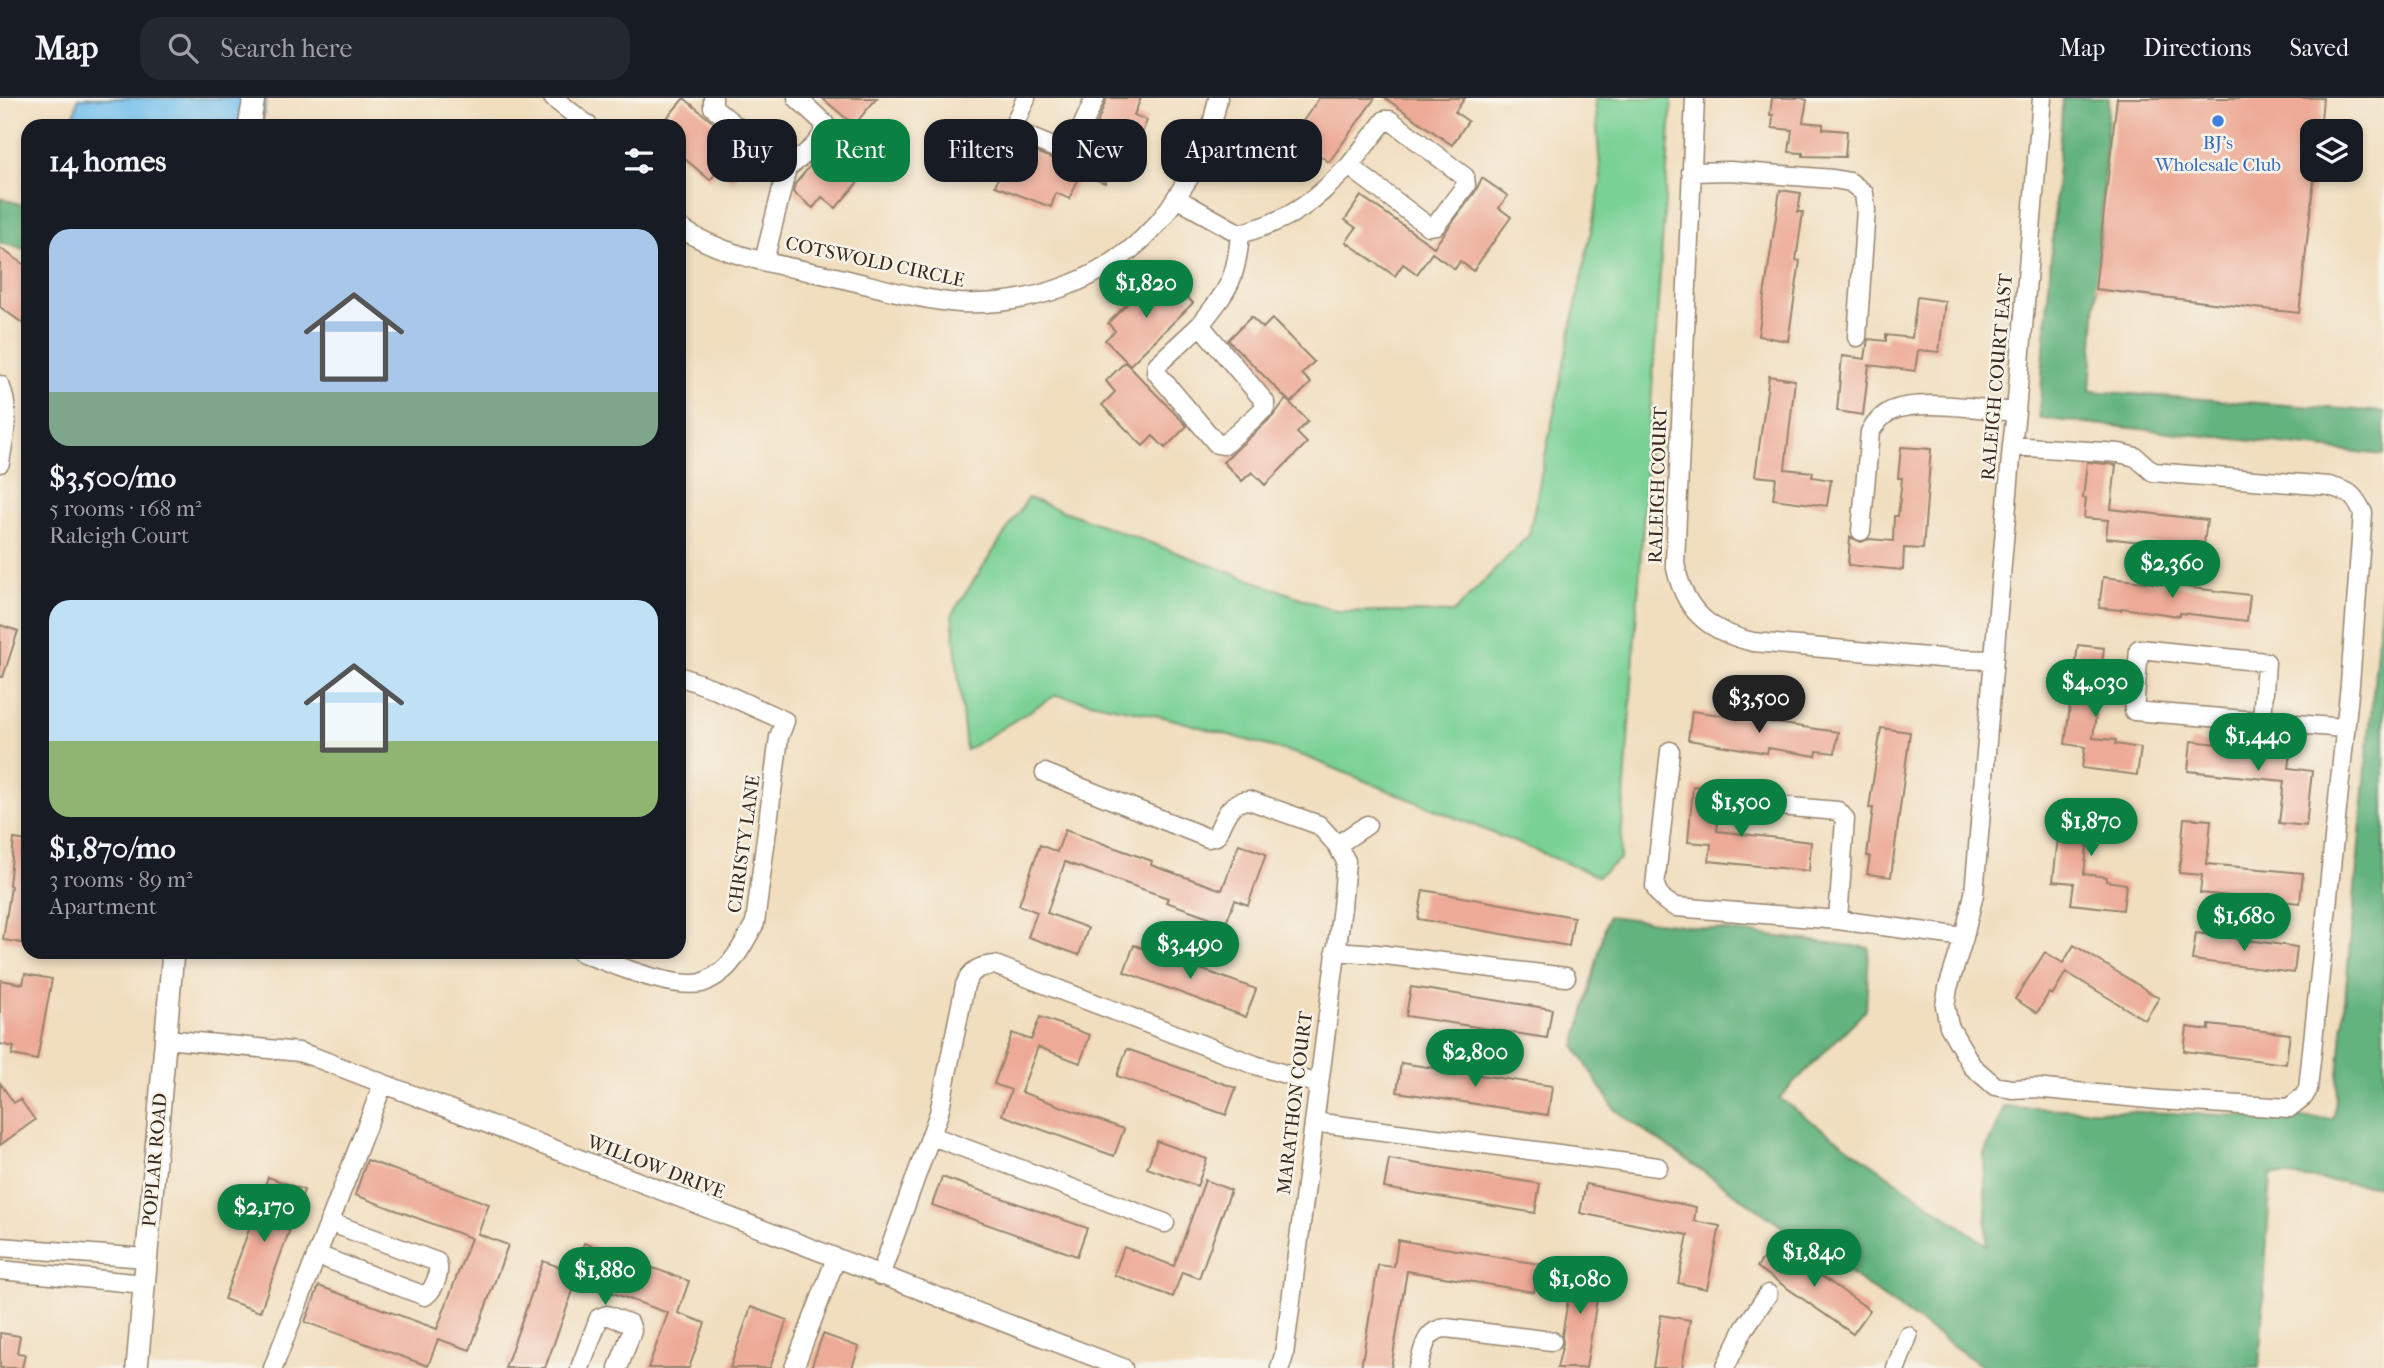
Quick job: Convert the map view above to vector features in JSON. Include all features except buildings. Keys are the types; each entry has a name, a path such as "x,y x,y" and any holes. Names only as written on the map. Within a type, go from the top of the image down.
{"street":[{"path":"250,119 254,98"},
{"path":"553,98 580,119"},
{"path":"713,98 713,107 728,119"},
{"path":"797,98 825,124 824,133 797,160"},
{"path":"1026,98 1014,125 1017,132 1069,151 1095,98"},
{"name":"COTSWOLD CIRCLE","path":"686,231 711,246 764,261 939,300 977,303 1013,300 1063,288 1110,264 1150,232 1176,198 1202,156 1218,98"},
{"name":"RALEIGH COURT","path":"1695,98 1675,563 1678,582 1691,607 1724,634 1753,642 1951,659 1993,660"},
{"name":"RALEIGH COURT EAST","path":"2012,446 2119,453 2136,457 2153,472 2329,486 2349,492 2356,498 2363,513 2345,728 2308,1089 2304,1096 2289,1108 1995,1086 1972,1066 1949,1026 1945,1006 1948,988 1974,894 1993,660 2042,98"},
{"path":"1176,198 1240,233 1269,226 1311,203 1349,166 1385,120 1391,120 1465,177 1466,185 1436,225 1428,226 1349,166"},
{"path":"1691,172 1730,171 1833,179 1850,183 1864,193 1866,210 1857,338"},
{"path":"764,261 784,182"},
{"path":"1200,325 1265,402 1265,408 1224,444 1217,444 1156,372 1157,365 1200,325 1227,291 1238,265 1240,233"},
{"path":"0,385 7,413 0,463"},
{"path":"1861,531 1870,432 1878,419 1904,407 1928,405 2016,412"},
{"path":"2262,721 2266,662 2139,649 2134,710 2262,721 2345,728"},
{"name":"CHRISTY LANE","path":"599,959 640,974 678,982 703,982 723,971 755,923 779,737 785,721 686,679"},
{"path":"1670,751 1656,886 1662,899 1676,907 1838,920 1964,937"},
{"path":"1045,773 1208,838 1216,836 1231,806 1239,800 1249,800 1319,825 1337,845 1367,825"},
{"path":"1731,802 1838,811 1845,820 1838,920"},
{"name":"MARATHON COURT","path":"1280,1368 1284,1355 1346,875 1346,861 1337,845"},
{"path":"1335,951 1566,977"},
{"name":"POPLAR ROAD","path":"137,1368 172,959"},
{"path":"880,1276 939,1113 965,985 968,976 983,966 995,965 1255,1065 1318,1084"},
{"name":"WILLOW DRIVE","path":"166,1039 299,1052 1123,1368"},
{"path":"273,1368 383,1084"},
{"path":"1314,1122 1658,1167"},
{"path":"932,1136 1165,1223"},
{"path":"317,1255 425,1296 432,1292 439,1269 437,1262 329,1222"},
{"path":"0,1247 146,1258"},
{"path":"794,1368 836,1258"},
{"path":"0,1270 145,1284"},
{"path":"1725,1368 1744,1329 1768,1294"},
{"path":"580,1368 599,1318 607,1315 630,1324 632,1331 618,1368"},
{"path":"1418,1368 1428,1335 1436,1329 1552,1341"},
{"path":"1896,1368 1908,1336"}],"green space":[{"path":"1595,98 1672,98 1620,859 1598,876 1304,756 1168,718 1056,695 966,750 952,614 1028,498 1336,611 1453,613 1529,535 1601,182"},
{"path":"2063,98 2109,98 2090,391 2384,412 2384,455 2039,418"},
{"path":"0,198 21,205 21,248 0,243"},
{"path":"2384,572 2384,1187 2271,1174 2259,1368 1985,1368 1615,1110 1575,1047 1608,916 1869,948 1866,1010 1779,1098 1987,1245 1984,1154 2004,1107 2334,1119"}],"water":[{"path":"78,98 266,98 263,119 74,119"}],"place":[{"name":"BJ's Wholesale Club","path":"2218,121"}]}
